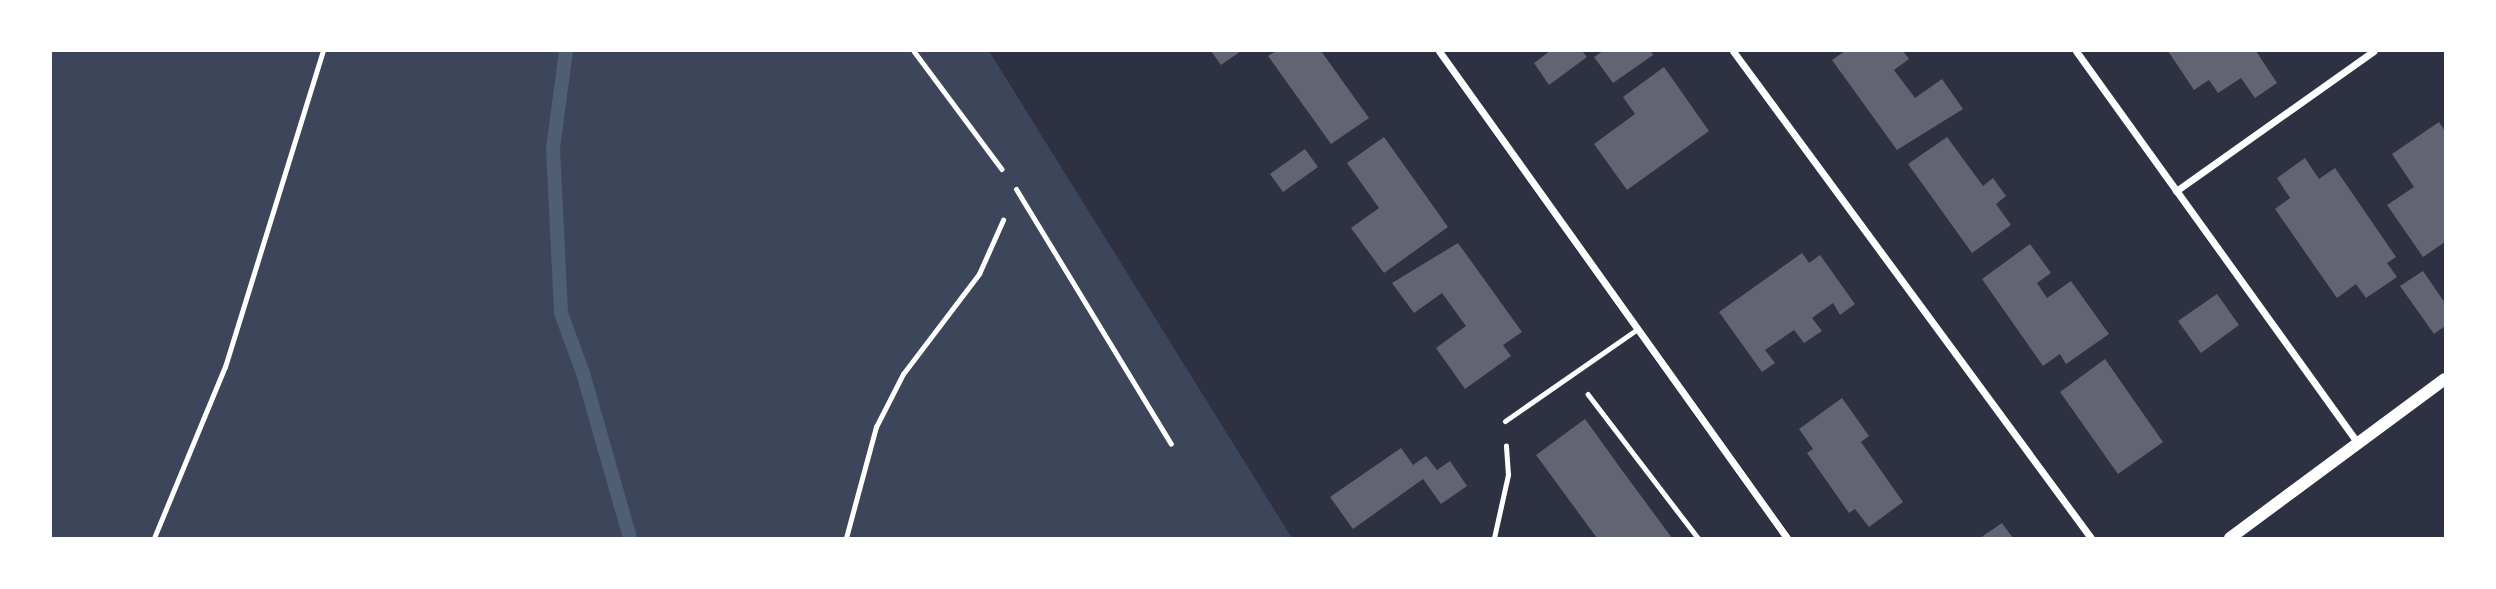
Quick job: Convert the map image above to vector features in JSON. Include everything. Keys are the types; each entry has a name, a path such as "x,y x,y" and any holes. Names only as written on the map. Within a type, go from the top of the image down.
{"street":[{"path":"1439,51 1787,538"},
{"path":"1733,51 2091,538"},
{"path":"2076,51 2358,444"},
{"path":"2176,191 2374,51"},
{"path":"2230,538 2445,379"}],"lane":[{"path":"1016,189 1171,444"},
{"path":"1505,421 1636,330"}],"path":[{"path":"154,538 225,368 323,51"},
{"path":"846,538 876,427 903,374 979,274 1016,189 945,86 914,51"},
{"path":"1573,374 1698,538"},
{"path":"1494,538 1508,475 1505,421"}],"shaded area":[{"path":"51,51 989,51 1292,538 51,538"}],"building":[{"path":"1211,51 1241,51 1221,65"},
{"path":"1276,51 1321,51 1369,118 1331,144 1268,56"},
{"path":"1550,51 1582,51 1587,57 1549,85 1534,63"},
{"path":"1603,51 1651,51 1653,55 1613,83 1594,57"},
{"path":"1845,51 1903,51 1909,59 1894,70 1915,98 1942,79 1963,109 1897,150 1832,60"},
{"path":"2168,51 2256,51 2277,83 2255,98 2241,78 2218,93 2209,80 2194,90"},
{"path":"1664,67 1709,131 1627,190 1594,144 1635,114 1623,97"},
{"path":"2439,122 2445,131 2445,242 2423,257 2387,205 2414,187 2392,154"},
{"path":"1384,137 1448,227 1384,273 1351,228 1379,208 1347,163"},
{"path":"1947,137 1983,186 1993,178 2006,196 1996,204 2011,225 1972,253 1908,164"},
{"path":"1305,149 1318,167 1283,192 1270,174"},
{"path":"2305,158 2319,179 2335,168 2396,257 2387,263 2397,277 2366,298 2356,284 2337,298 2275,209 2290,198 2277,178"},
{"path":"1458,243 1522,332 1503,345 1511,356 1465,389 1436,348 1466,326 1442,293 1414,313 1392,283"},
{"path":"2030,244 2051,273 2037,283 2047,298 2071,281 2109,334 2066,364 2060,354 2043,366 1982,279"},
{"path":"1802,253 1809,263 1820,255 1855,304 1840,315 1833,303 1812,318 1822,331 1804,343 1794,330 1765,350 1775,363 1762,372 1719,312"},
{"path":"2423,271 2445,303 2445,326 2434,334 2400,286"},
{"path":"2217,294 2239,325 2201,353 2178,321"},
{"path":"2105,359 2163,442 2118,474 2060,392"},
{"path":"1842,398 1869,436 1861,442 1903,502 1869,527 1855,509 1849,513 1807,453 1813,449 1799,429"},
{"path":"1585,419 1672,538 1597,538 1536,455"},
{"path":"1401,448 1413,465 1426,456 1437,470 1450,461 1467,486 1441,504 1423,479 1353,529 1330,497"},
{"path":"2002,523 2013,538 1980,538"}],"waterway":[{"path":"566,51 553,148 561,313 583,373 630,538"}]}
